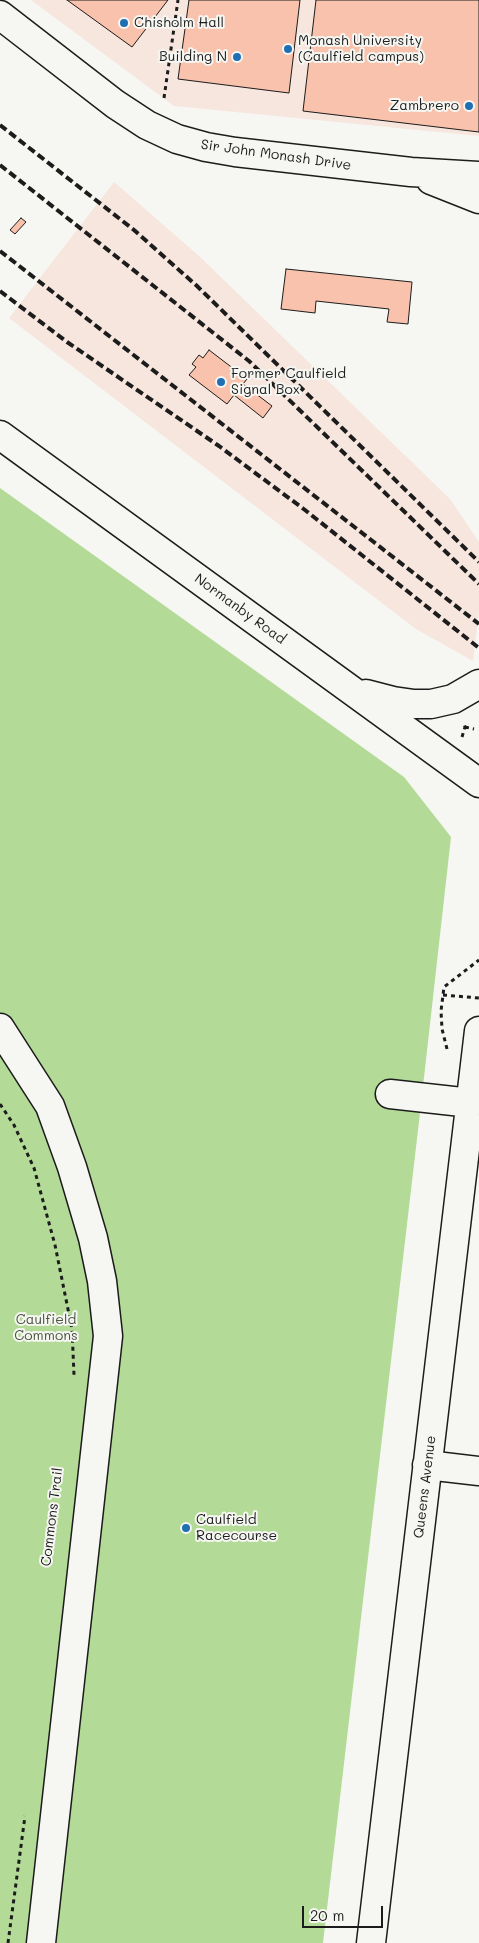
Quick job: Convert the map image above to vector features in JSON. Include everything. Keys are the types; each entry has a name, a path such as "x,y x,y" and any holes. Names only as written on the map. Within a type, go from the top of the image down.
{"street":[{"name":"Sir John Monash Drive","path":"0,15 114,104 147,125 177,139 235,152 411,172 479,176"},
{"name":"Sir John Monash Drive","path":"411,172 479,199"},
{"name":"Normanby Road","path":"0,435 479,783"},
{"path":"351,689 393,702 431,704 454,699 479,684"},
{"path":"0,1028 50,1106 72,1167 93,1238 102,1281 108,1336 41,1943"},
{"name":"Queens Avenue","path":"374,1943 427,1465 479,1031"},
{"path":"390,1094 471,1103"},
{"path":"427,1465 479,1471"}],"path":[{"path":"164,98 178,0"},
{"path":"465,727 474,729"},
{"path":"442,1029 444,987 479,960"},
{"path":"443,995 479,998"},
{"path":"0,1104 14,1125 34,1168 55,1245 72,1329 74,1376"},
{"path":"8,1943 26,1807"}],"shaded area":[{"name":"Monash University (Caulfield campus)","path":"31,0 479,0 479,136 174,106"},
{"path":"114,182 198,255 450,499 479,542 479,612 473,661 416,629 9,318"}],"green space":[{"name":"Caulfield Racecourse","path":"0,488 404,777 451,837 323,1943 0,1943"}],"building":[{"name":"Chisholm Hall","path":"67,0 168,0 132,47"},
{"name":"Building N","path":"189,0 300,0 289,93 178,79"},
{"path":"316,0 479,0 479,132 303,111"},
{"path":"21,218 26,222 15,234 10,230"},
{"path":"286,269 412,282 408,324 387,322 389,309 316,301 315,313 281,309"},
{"name":"Former Caulfield Signal Box","path":"209,350 247,379 243,384 272,406 263,418 234,395 227,404 189,375 196,367 192,364 199,355 203,358"}],"railway":[{"path":"0,125 134,230 197,286 479,562"},
{"path":"0,165 249,361 479,584"},
{"path":"0,251 479,624"},
{"path":"0,291 67,342 219,446 305,510 479,648"}],"place":[{"name":"Chisholm Hall","path":"124,23"},
{"name":"Monash University (Caulfield campus)","path":"288,49"},
{"name":"Building N","path":"237,57"},
{"name":"Zambrero","path":"469,106"},
{"name":"Former Caulfield Signal Box","path":"221,382"},
{"name":"Caulfield Racecourse","path":"186,1528"}],"park label":[{"name":"Caulfield Commons","path":"46,1328"}]}
